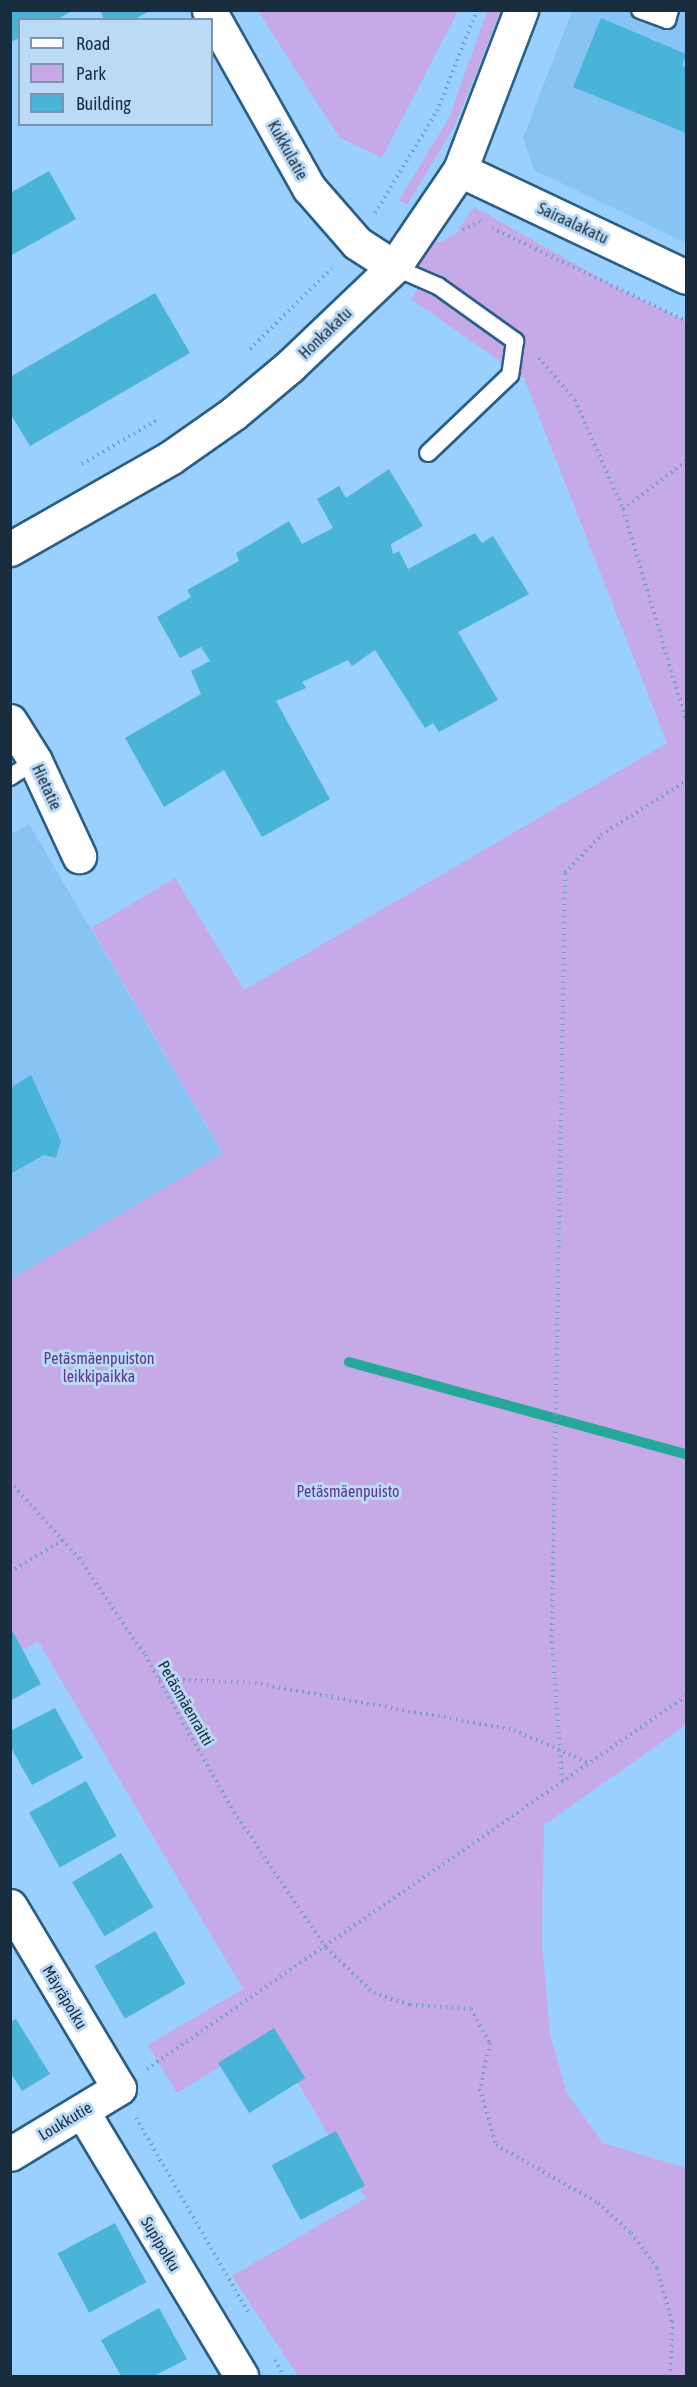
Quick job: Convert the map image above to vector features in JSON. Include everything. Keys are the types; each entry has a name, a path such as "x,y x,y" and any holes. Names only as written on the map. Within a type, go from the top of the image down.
{"street":[{"name":"Kukkulatie","path":"209,10 309,188 357,243 394,267"},
{"name":"Honkakatu","path":"10,549 170,458 234,413 290,366 394,267 459,170 521,10"},
{"name":"Sairaalakatu","path":"459,170 687,277"},
{"name":"Hietatie","path":"10,721 23,769 79,856"},
{"name":"Mäyräpolku","path":"10,1906 115,2082"},
{"name":"Loukkutie","path":"10,2154 82,2111 115,2082"},
{"name":"Supipolku","path":"82,2111 241,2376"}],"lane":[{"path":"640,10 667,20 670,10"},
{"path":"394,267 438,286 515,341 510,375 428,453"}],"path":[{"path":"246,354 357,243 437,111 477,10"},
{"path":"381,204 439,243 478,221 687,321"},
{"path":"515,341 546,363 575,400 623,509 687,721"},
{"path":"79,465 167,414"},
{"path":"623,509 687,461"},
{"path":"562,1780 552,1643 565,873 601,835 687,781"},
{"name":"Petäsmäenraitti","path":"10,1482 79,1558 158,1679 234,1812 326,1948 374,1993 410,2005 471,2009 490,2043 480,2090 496,2145 598,2204 632,2234 657,2268 672,2320 670,2376"},
{"path":"10,1572 63,1540"},
{"path":"158,1679 255,1683 514,1730 588,1762"},
{"path":"255,2325 115,2082 136,2076 326,1948 562,1780 687,1696"},
{"path":"273,2356 284,2376"}],"shaded area":[{"path":"572,11 686,11 686,243 534,170 523,138"},
{"path":"29,824 223,1154 11,1280 10,835"}],"green space":[{"path":"258,11 458,11 382,158 339,137"},
{"path":"487,11 501,11 454,127 407,205 399,200 449,118"},
{"name":"Petäsmäenpuisto","path":"474,207 623,291 686,321 686,1725 544,1825 542,1944 550,2033 567,2094 603,2143 686,2168 686,2376 298,2376 232,2276 366,2198 270,2036 177,2093 148,2045 243,1989 38,1641 11,1657 10,1280 223,1153 91,928 175,878 244,990 667,743 524,378 411,299 427,275 415,263 419,229 439,243 456,233"}],"building":[{"path":"10,10 74,10 60,18 18,18 18,39 10,42"},
{"path":"100,10 151,10 137,18 103,18"},
{"path":"601,18 686,54 682,66 686,68 686,133 573,87"},
{"path":"49,171 76,219 10,256 10,193"},
{"path":"155,293 190,353 30,446 10,413 10,377"},
{"path":"389,469 423,526 391,544 393,554 399,551 408,569 475,533 482,543 493,536 529,594 458,632 498,700 439,732 433,723 425,728 375,650 352,666 348,660 302,682 306,688 276,701 330,799 262,837 224,770 164,807 125,738 201,694 191,671 210,661 201,647 180,658 157,617 191,597 187,590 239,561 236,553 289,521 302,544 333,528 317,499 339,486 346,498"},
{"path":"31,1075 61,1141 56,1158 44,1155 10,1174 10,1088"},
{"path":"13,1632 41,1684 10,1701 10,1633"},
{"path":"55,1708 83,1758 32,1785 10,1746 10,1731"},
{"path":"86,1781 117,1836 60,1868 29,1813"},
{"path":"121,1853 153,1907 105,1936 72,1882"},
{"path":"155,1931 186,1984 125,2019 94,1966"},
{"path":"16,2019 50,2074 22,2091 10,2072 10,2022"},
{"path":"274,2028 305,2078 249,2113 218,2063"},
{"path":"336,2131 365,2186 301,2220 272,2165"},
{"path":"115,2223 146,2282 89,2313 58,2254"},
{"path":"159,2308 187,2359 154,2376 121,2376 101,2340"}],"waterway":[{"path":"349,1362 686,1454"}],"park label":[{"name":"Petäsmäenpuiston leikkipaikka","path":"99,1367"}]}
